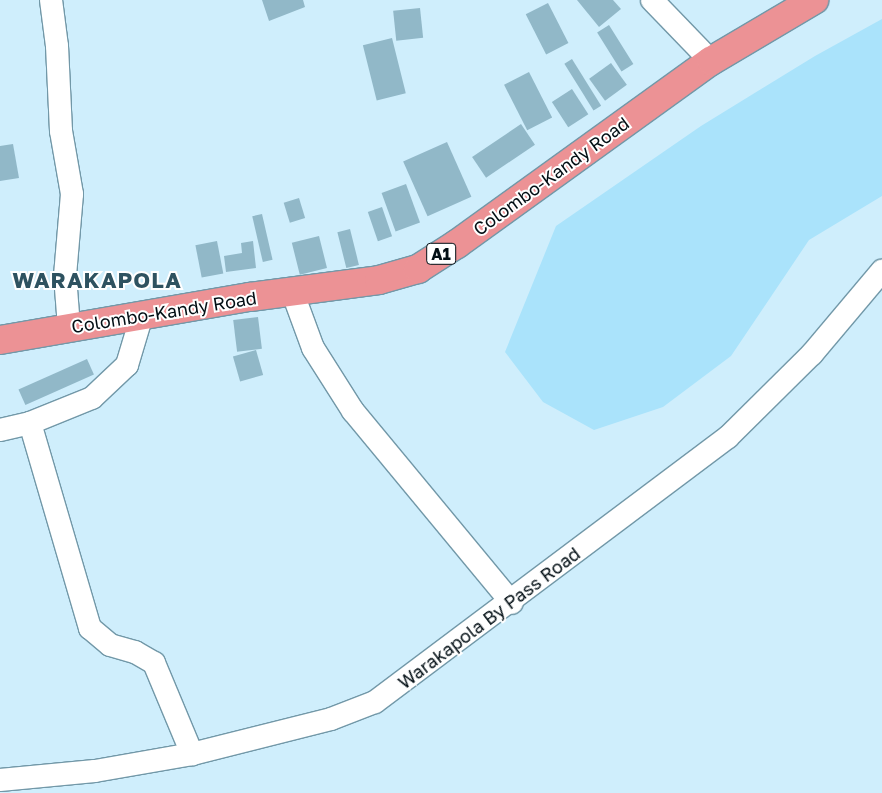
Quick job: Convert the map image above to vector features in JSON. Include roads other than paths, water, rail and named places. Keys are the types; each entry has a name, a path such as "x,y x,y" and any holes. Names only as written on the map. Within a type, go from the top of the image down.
{"highway":[{"name":"Colombo-Kandy Road","path":"0,340 292,291 379,280 418,269 457,244 711,61 814,0"}],"street":[{"path":"51,0 57,46 61,131 72,194 65,276 69,327"},
{"path":"652,0 711,61"},
{"name":"Warakapola By Pass Road","path":"0,780 95,771 192,754 331,719 376,702 512,602 728,437 812,354 882,271"},
{"path":"292,291 312,348 353,411 512,602"},
{"path":"0,430 30,423 92,398 127,365 142,315"},
{"path":"30,423 90,628 110,645 135,652 154,663 192,754"}],"district":[{"name":"WARAKAPOLA","path":"97,280"}]}
